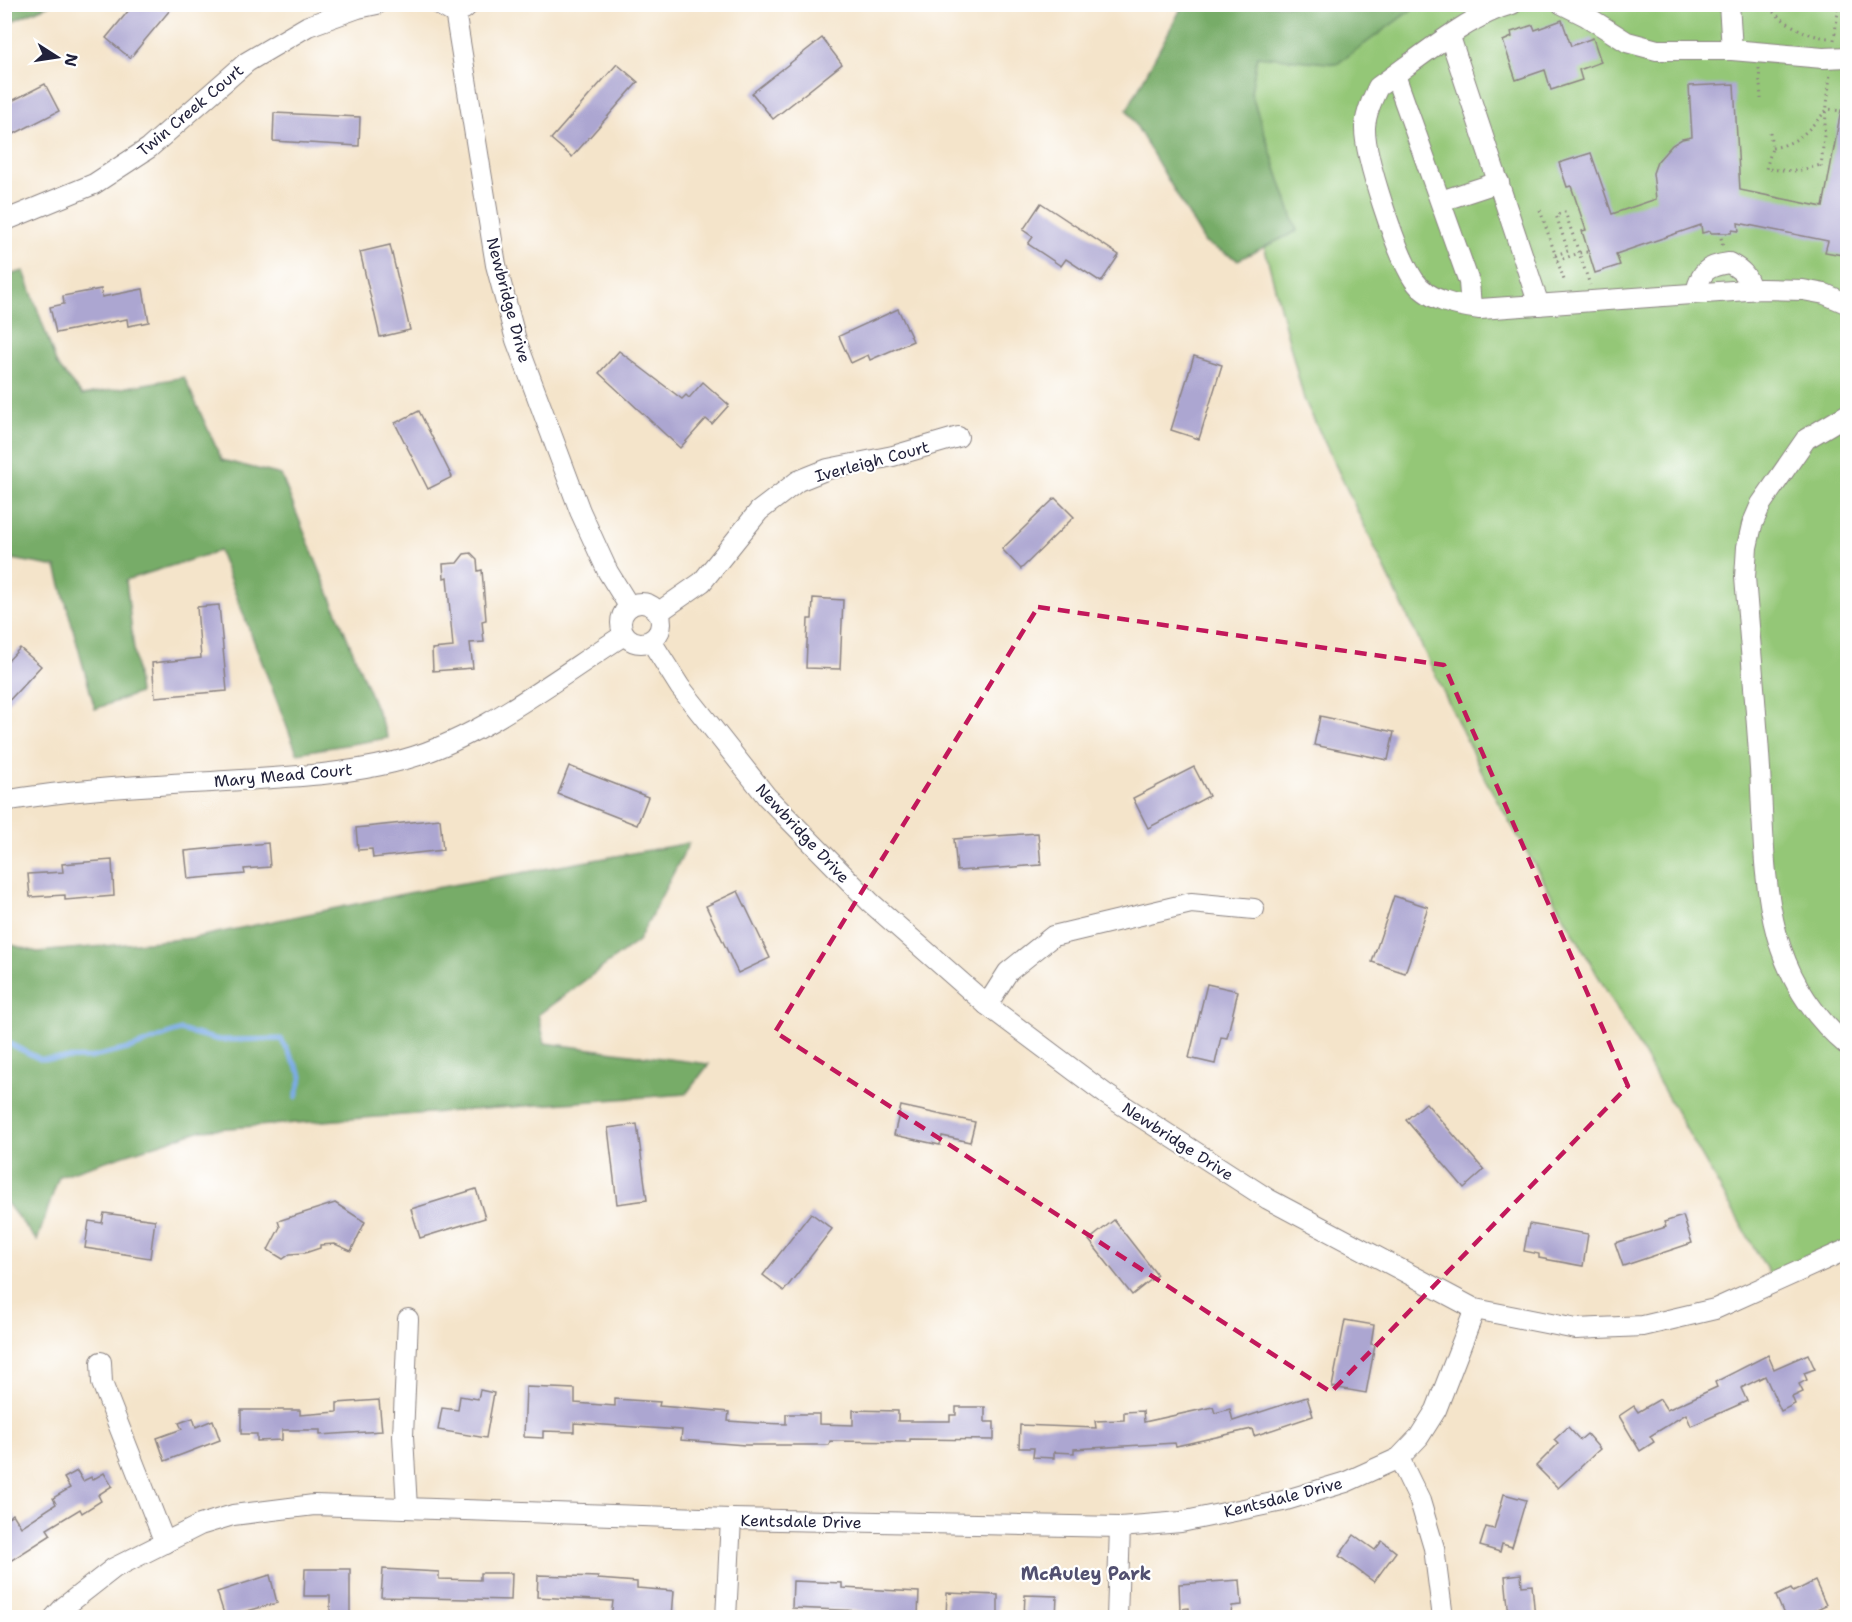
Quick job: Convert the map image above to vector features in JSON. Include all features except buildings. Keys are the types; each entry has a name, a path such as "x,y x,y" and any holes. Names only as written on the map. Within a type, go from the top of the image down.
{"street":[{"name":"Twin Creek Court","path":"4,221 94,184 149,148 247,62 308,26 358,8 377,4"},
{"path":"1512,4 1469,22 1378,87 1371,103 1365,127 1369,160 1398,246 1414,281 1434,297 1456,306 1471,308 1751,289 1803,290 1825,294 1848,304"},
{"path":"1562,4 1627,42 1657,50 1838,51"},
{"path":"1729,4 1732,50"},
{"name":"Newbridge Drive","path":"454,7 496,264 516,340 580,511 608,572 629,606"},
{"path":"1450,37 1539,305"},
{"path":"1395,75 1442,201 1469,282 1471,308"},
{"path":"1442,201 1499,182"},
{"path":"1696,292 1699,278 1708,268 1729,263 1742,270 1751,289"},
{"path":"1848,414 1806,439 1761,504 1752,525 1747,547 1745,577 1760,767 1765,871 1773,924 1788,972 1814,1011 1848,1047"},
{"name":"Iverleigh Court","path":"659,612 702,582 759,511 798,482 828,469 893,456 958,437"},
{"path":"635,603 648,604 659,612 662,625 660,632 651,641 639,644 624,635 621,629 621,616 629,606 635,603"},
{"name":"Mary Mead Court","path":"4,801 51,793 318,775 395,762 440,747 487,724 624,635"},
{"name":"Newbridge Drive","path":"651,641 680,687 767,797 870,902 987,1005 1107,1095 1268,1199 1475,1309 1576,1329 1643,1326 1715,1310 1848,1249"},
{"path":"987,1005 1008,972 1053,936 1191,903 1254,909"},
{"name":"Kentsdale Drive","path":"54,1617 114,1568 200,1525 233,1515 314,1505 731,1519 1120,1527 1181,1522 1283,1501 1346,1482 1399,1458 1419,1437 1436,1410 1475,1309"},
{"path":"407,1508 403,1436 408,1319"},
{"path":"101,1362 102,1383 165,1543"},
{"path":"1399,1458 1420,1501 1434,1548 1443,1617"},
{"path":"726,1617 731,1519"},
{"path":"1117,1617 1120,1527"}],"path":[{"path":"1764,4 1781,19 1838,51"},
{"path":"1770,132 1772,148 1766,169 1797,171 1821,166 1838,51 1839,4"},
{"path":"1755,52 1761,99"},
{"path":"1828,109 1848,112"},
{"path":"1772,148 1788,145 1802,137 1828,109"},
{"path":"1540,210 1564,280"},
{"path":"1555,255 1568,251 1556,215 1564,212 1591,290"},
{"path":"1557,261 1588,252"}],"highlighted area":[{"path":"1038,607 1444,665 1628,1086 1331,1392 775,1032"}],"green space":[{"path":"5,4 49,4 49,5 5,24"},
{"path":"1183,5 1418,5 1337,64 1257,56 1251,93 1297,231 1238,260 1205,243 1127,110"},
{"path":"1251,5 1847,5 1847,1247 1774,1282 1485,779 1304,399 1213,49"},
{"path":"24,271 57,365 82,395 184,377 222,460 281,475 388,738 297,753 219,551 126,580 139,693 95,709 56,567 7,558 5,560 5,276"},
{"path":"689,843 638,941 538,1015 545,1043 709,1064 686,1094 202,1130 59,1176 37,1241 5,1201 5,943 37,952 193,938 413,892"}],"waterway":[{"path":"4,1045 10,1044 40,1059 89,1058 132,1048 180,1030 219,1040 281,1039 302,1076 296,1097"}],"district":[{"name":"McAuley Park","path":"1086,1574"}]}
